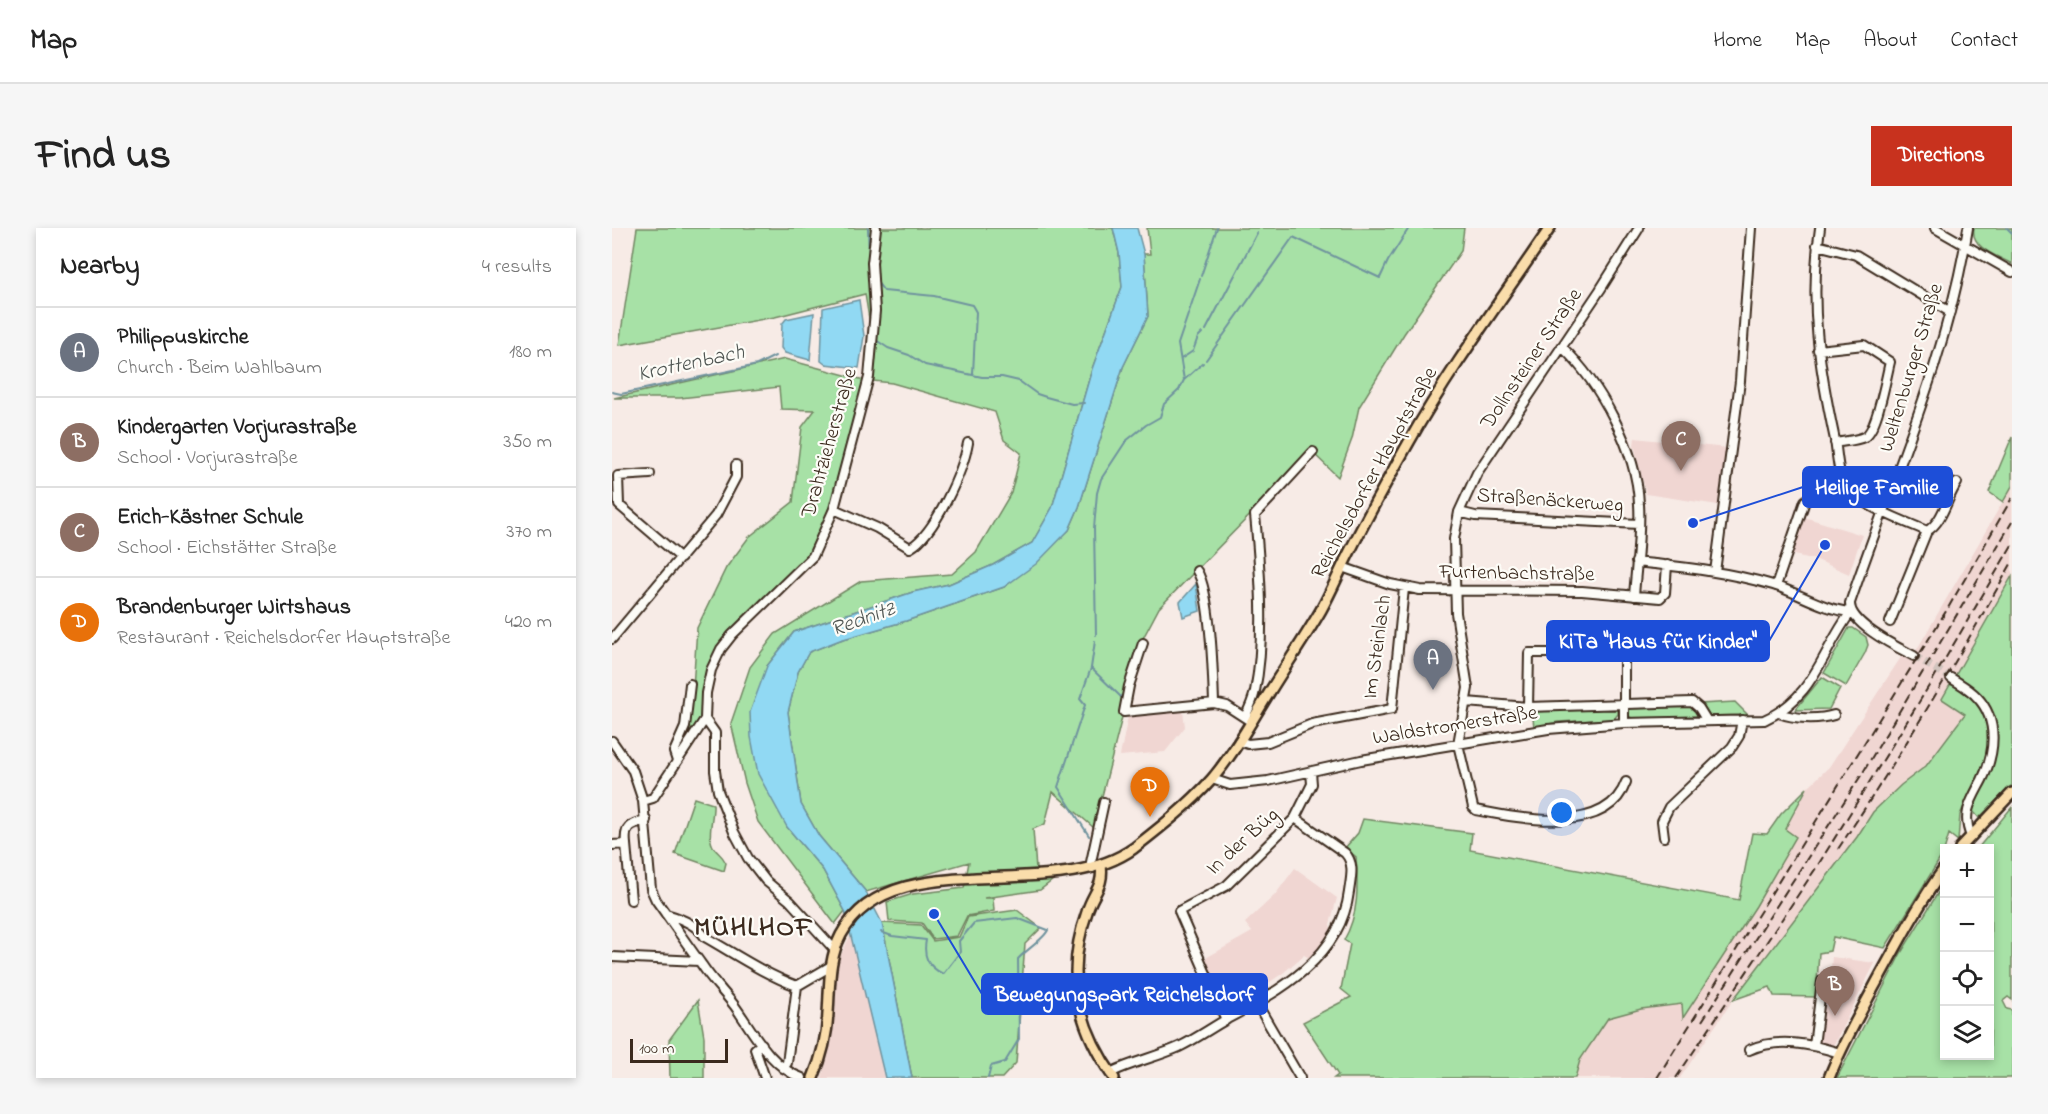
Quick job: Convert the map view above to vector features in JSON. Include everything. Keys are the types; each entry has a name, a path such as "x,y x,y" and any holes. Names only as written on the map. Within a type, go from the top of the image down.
{"main road":[{"name":"Reichelsdorfer Hauptstraße","path":"837,944 849,923 860,911 889,892 914,885 969,879 1062,874 1097,866 1122,855 1188,803 1212,779 1239,741 1248,719 1318,615 1390,475 1440,390 1551,228"},
{"path":"1964,844 2012,793"},
{"path":"1097,866 1102,881 1089,906 1081,931 1075,959 1075,972 1079,1004 1084,1021 1092,1042 1112,1076"},
{"path":"1829,1078 1902,934 1940,875"},
{"path":"813,1078 825,1040 831,966 837,944"}],"street":[{"name":"Drahtzieherstraße","path":"705,719 706,693 711,670 721,649 732,635 813,556 834,509 869,377 875,310 872,263 876,228"},
{"name":"Dollnsteiner Straße","path":"1458,744 1468,688 1456,613 1454,539 1459,512 1477,473 1639,228"},
{"path":"1715,572 1740,381 1751,228"},
{"path":"1820,228 1814,287 1818,350 1843,484 1855,495 1884,513 1927,531"},
{"path":"1935,228 2012,272"},
{"name":"Weltenburger Straße","path":"1851,612 1850,603 1920,413 1950,312 1968,228"},
{"path":"1817,245 1856,255 1950,312"},
{"path":"1818,350 1863,345 1890,362 1878,411 1869,434 1865,437 1835,443"},
{"path":"1562,347 1585,372 1600,393 1623,441 1636,483 1639,524 1634,596"},
{"path":"834,509 877,528 909,548 916,544 936,519 950,494 966,455 968,443"},
{"path":"1143,643 1129,686 1124,712 1214,703 1227,706 1248,719 1255,693 1260,642 1255,515 1313,452"},
{"path":"612,639 716,515 736,477 736,465"},
{"path":"650,474 618,476 619,505 681,558"},
{"path":"1890,622 1927,531 1935,526 1957,483"},
{"path":"1776,586 1805,501 1843,484"},
{"name":"Straßenäckerweg","path":"1459,512 1475,516 1639,524"},
{"path":"1636,562 1715,572 1776,586 1833,609 1851,612 1856,619 1874,632 1914,656"},
{"name":"Furtenbachstraße","path":"1342,567 1404,588 1455,592 1572,591 1660,598 1665,593 1668,565"},
{"path":"1197,571 1201,578 1207,614 1214,703"},
{"name":"Im Steinlach","path":"1239,741 1248,744 1268,742 1312,724 1392,709 1404,588"},
{"name":"Waldstromerstraße","path":"1212,779 1230,785 1268,781 1361,760 1548,729 1624,723 1764,720 1779,713 1801,692 1818,671 1851,612"},
{"path":"1528,707 1529,653 1624,653 1624,723"},
{"path":"1951,678 1977,698 1984,708 1992,729 1991,757 1966,814 1971,836"},
{"path":"677,761 674,752 685,727 690,684"},
{"name":"Waldstromerstraße","path":"1466,702 1528,707 1692,702 1707,721"},
{"name":"Waldstromerstraße","path":"1779,713 1790,717 1834,715"},
{"path":"644,801 653,798 705,719 715,733 715,771 718,791 734,832 748,858 766,881 837,944"},
{"path":"1664,837 1662,821 1669,807 1732,747 1739,736 1742,720"},
{"path":"613,743 633,771 644,801 651,889 699,961 762,1044 789,1076 802,1078"},
{"path":"1458,744 1471,802 1476,810 1513,818 1574,819 1592,814 1607,806 1620,795 1626,782"},
{"name":"In der Büg","path":"1226,1020 1179,911 1226,886 1295,818 1312,784 1311,772"},
{"path":"1097,866 1091,862 1104,802"},
{"path":"1112,1076 1179,1047 1257,1004 1287,984 1329,944 1344,915 1349,897 1352,869 1350,859 1345,853 1295,818"},
{"path":"631,900 625,833 634,823 646,820"},
{"path":"612,845 626,844"},
{"path":"666,914 676,916 700,930 705,937 754,964 774,978 797,986 831,966"},
{"path":"612,957 699,961"},
{"path":"1815,1046 1822,981"},
{"path":"783,1068 787,1063 797,986"},
{"path":"1257,1004 1300,1078"},
{"path":"1749,1050 1776,1042 1815,1046 1840,1053"},
{"path":"762,1044 755,1049 765,1078"}],"shaded area":[{"path":"1635,438 1726,448 1718,505 1646,494 1634,445"},
{"path":"2012,486 2012,576 1942,699 1965,714 1926,766 1901,785 1873,812 1857,837 1733,1000 1680,1078 1575,1078 1580,1060 1608,1018 1641,1009 1682,1004 1683,1017 1796,837 1785,830 1807,788 1829,767 1907,648 1916,651"},
{"path":"1801,516 1862,535 1849,574 1817,560 1789,554"},
{"path":"1183,711 1185,727 1165,752 1120,756 1128,716"},
{"path":"1295,868 1337,898 1330,924 1331,931 1323,944 1309,958 1304,955 1257,991 1258,996 1231,1011 1227,1010 1204,959 1252,932 1245,923 1275,895"},
{"path":"851,934 885,1078 822,1078 832,1034 836,965"},
{"path":"1832,957 1875,963 1832,1045 1819,1043"}],"green space":[{"path":"637,228 1113,228 1119,253 1122,287 1092,369 1052,508 1032,543 993,565 949,584 913,592 794,632 767,666 787,827 823,870 845,911 835,924 758,822 745,783 731,723 750,667 775,634 861,581 952,574 976,552 1011,493 1021,453 1004,440 995,412 892,383 864,380 871,331 865,294 775,317 619,345"},
{"path":"1147,228 1464,228 1461,251 1404,334 1359,407 1352,439 1338,477 1312,452 1159,608 1141,642 1094,828 1053,792 1045,824 1033,829 1036,869 1053,880 1040,890 984,898 993,898 994,911 967,916 957,936 933,939 922,923 889,921 887,902 913,894 964,888 969,862 866,892 819,836 801,804 788,712 798,672 809,652 1004,587 1069,530 1079,507 1123,367 1148,316 1144,254 1150,254"},
{"path":"1974,228 2012,228 2012,264 1981,246 1976,241"},
{"path":"785,359 864,380 840,477 825,519 808,554 726,636 710,660 703,690 702,718 683,749 680,748 691,718 697,628 726,568 749,537 793,502 802,427 815,410 781,409 779,387 680,398 614,398"},
{"path":"2012,437 2012,486 2003,502 1989,492"},
{"path":"2012,576 2012,785 1979,818 1972,806 1981,788 1974,783 1960,815 1958,841 1949,834 1946,844 1940,844 1940,859 1885,948 1833,937 1830,951 1819,953 1816,997 1774,996 1770,987 1733,1000 1857,837 1873,812 1901,785 1926,766 1965,714 1942,699"},
{"path":"1849,628 1853,628 1866,637 1868,645 1846,686 1824,673"},
{"path":"1822,677 1840,688 1829,709 1795,710"},
{"path":"1735,702 1748,715 1709,716 1700,704"},
{"path":"1691,704 1702,717 1633,719 1628,715 1627,706"},
{"path":"1618,706 1618,714 1614,719 1558,722 1534,727 1532,710"},
{"path":"1807,788 1785,829 1796,837 1756,906 1683,1018 1682,1004 1641,1009 1608,1018 1580,1060 1575,1078 1334,1078 1338,1075 1303,1022 1351,997 1341,989 1350,944 1344,940 1355,910 1357,868 1356,857 1345,848 1358,833 1363,819 1472,833 1470,850 1739,900 1752,833 1767,834 1781,814"},
{"path":"694,798 713,804 710,833 714,848 726,863 724,871 675,854"},
{"path":"2012,807 2012,1000 2008,997 2003,1001 2007,1009 2012,1010 2012,1078 1837,1078 1901,953 1940,890 1940,1060 1994,1060 1994,844 1981,844"},
{"path":"1017,910 1041,928 1025,944 1016,1063 1002,1078 912,1078 882,923 921,925 933,941 959,937 968,917"},
{"path":"698,1000 704,1037 704,1078 670,1078 669,1040"}],"water":[{"name":"Rednitz","path":"1113,228 1137,228 1144,254 1148,316 1123,367 1079,507 1069,530 1036,564 1004,587 809,652 798,672 788,712 801,804 819,836 866,892 882,923 912,1078 885,1078 845,911 823,870 787,827 758,774 751,737 750,712 767,666 794,632 913,592 949,584 993,565 1032,543 1052,508 1092,369 1122,287 1119,253"},
{"path":"859,300 864,336 859,368 825,364 821,361 823,308"},
{"path":"814,313 810,360 785,353 781,348 782,324 786,319"},
{"path":"1196,584 1200,611 1183,617 1180,602"}],"waterway":[{"path":"868,228 869,258"},
{"path":"1201,276 1217,228"},
{"path":"1206,360 1293,237 1380,278 1409,228"},
{"path":"2007,228 2012,233"},
{"path":"1206,330 1257,233"},
{"path":"1184,380 1178,344 1200,279"},
{"path":"877,282 884,291 934,296 972,305 976,312 973,374"},
{"path":"1181,359 1193,351 1202,333"},
{"name":"Krottenbach","path":"876,340 925,365 982,377 1002,377 1019,381 1037,394 1072,404 1084,403"},
{"name":"Krottenbach","path":"612,392 621,394 757,365 775,356"},
{"path":"1096,635 1094,528 1097,493 1101,479 1126,441 1160,417 1164,404 1179,390 1184,380 1203,363"},
{"path":"1089,836 1058,787 1085,705 1080,699 1091,668 1095,641"},
{"path":"1091,668 1121,697"},
{"path":"881,932 892,936 926,940 927,960 933,968 943,974 960,952 959,941 974,923 1017,918 1048,930 1018,959 1019,1039 1005,1062 991,1066 988,1078"}],"tunnel":[{"path":"1914,656 1951,678"}],"railway":[{"path":"1657,1078 1948,608 2012,498"},
{"path":"1702,1021 1862,774 2012,522"},
{"path":"1676,1078 1818,865 1932,681 2012,545"},
{"path":"1838,849 1928,708 2011,564"}],"place":[{"name":"Erich-Kästner Schule","path":"1681,471"},
{"name":"Heilige Familie","path":"1693,523"},
{"name":"KiTa \"Haus für Kinder\"","path":"1825,545"},
{"name":"Philippuskirche","path":"1433,690"},
{"name":"Brandenburger Wirtshaus","path":"1150,817"},
{"name":"Bewegungspark Reichelsdorf","path":"934,914"},
{"name":"Kindergarten Vorjurastraße","path":"1835,1016"}],"district":[{"name":"MÜHLHOF","path":"754,928"}]}
